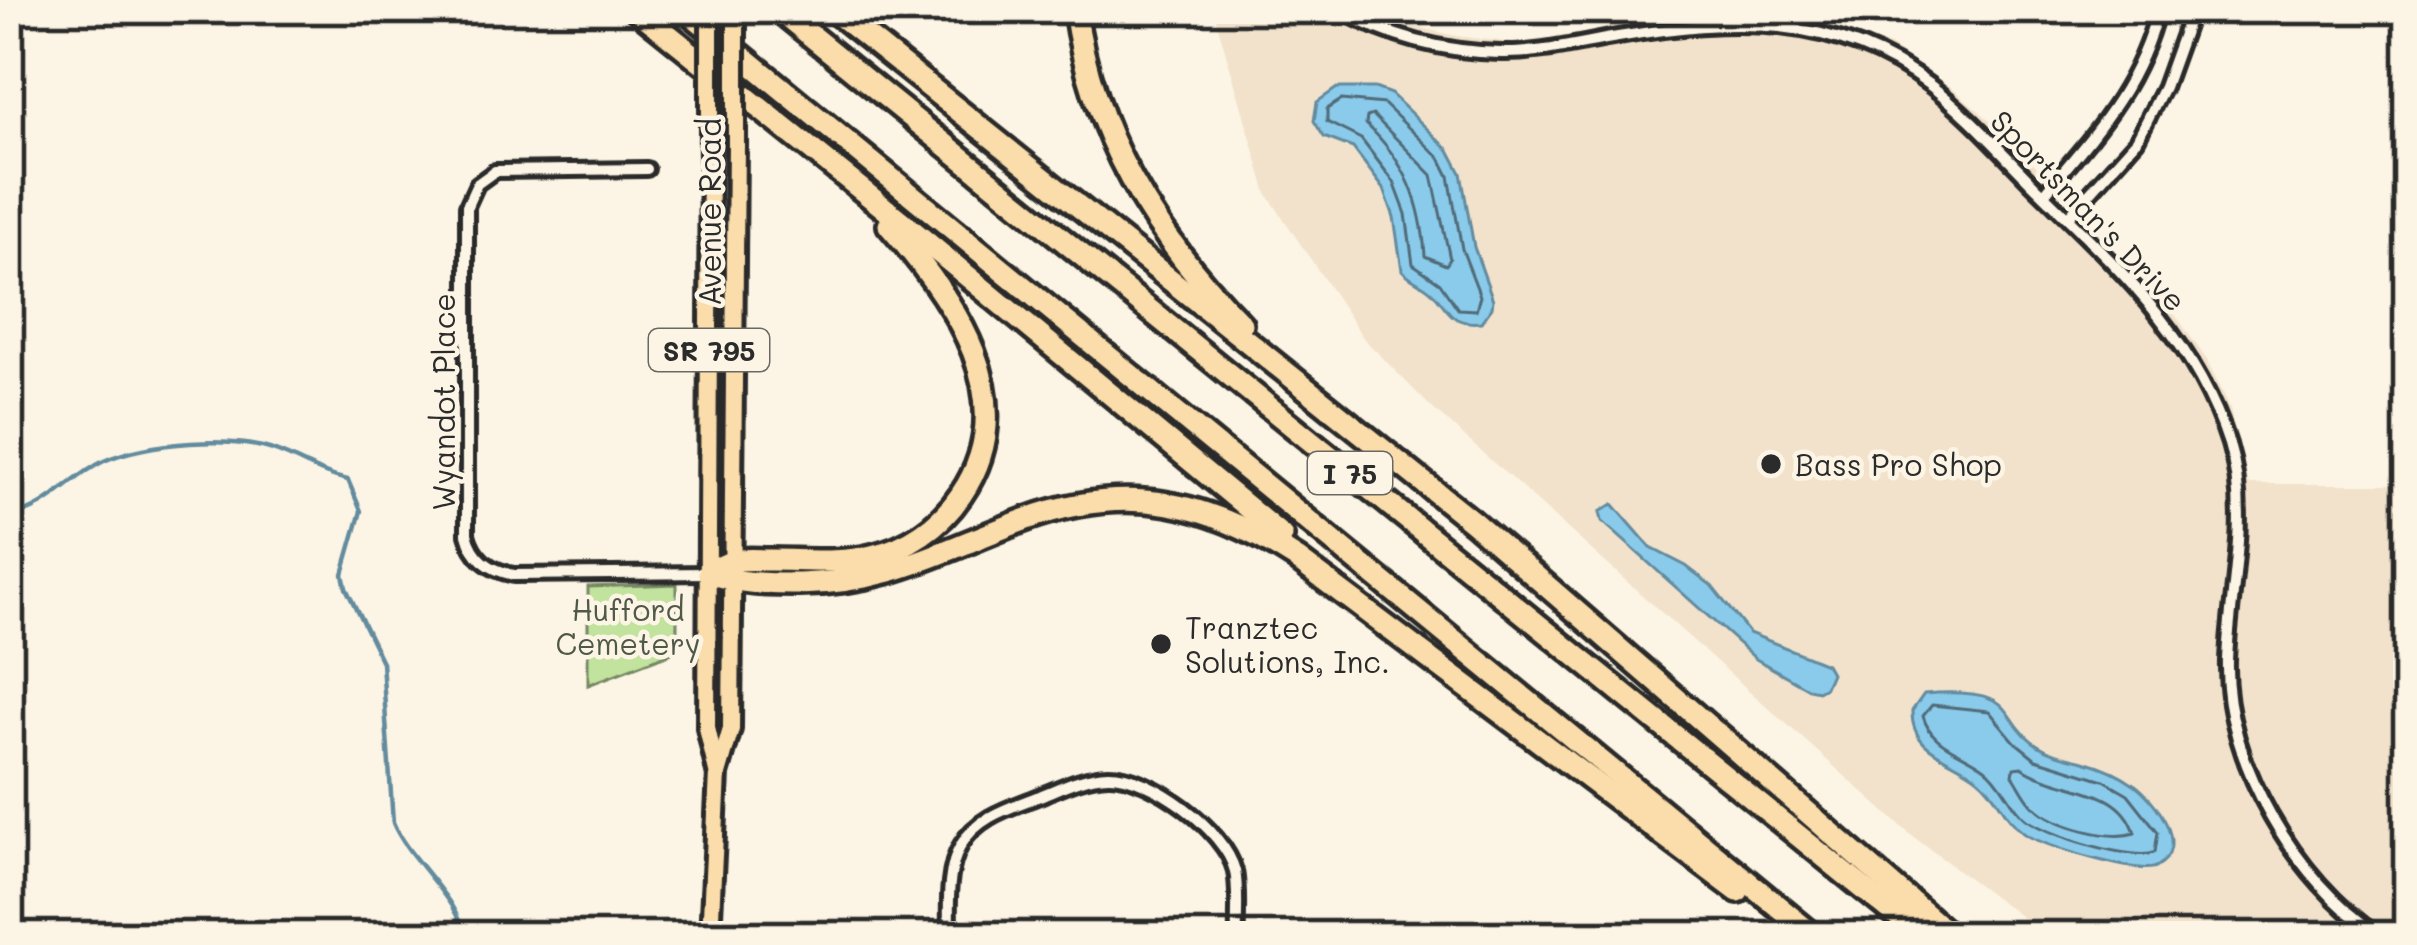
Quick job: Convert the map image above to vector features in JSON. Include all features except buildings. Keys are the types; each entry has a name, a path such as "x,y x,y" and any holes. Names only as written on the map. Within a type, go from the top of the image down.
{"highway":[{"path":"636,9 1400,633 1796,936"},
{"name":"I 75","path":"686,9 1814,936"},
{"name":"I 75","path":"778,9 1922,936"},
{"path":"832,9 1473,522 1950,936"},
{"path":"1076,9 1101,119 1139,197 1187,264 1294,381"},
{"path":"709,573 836,561 895,549 945,515 978,464 987,405 973,346 920,260 848,181"},
{"path":"735,571 797,584 868,579 926,562 1058,509 1148,500 1208,512 1263,537 1400,633"}],"main road":[{"name":"Avenue Road","path":"710,9 707,728 718,774"},
{"name":"Avenue Road","path":"710,936 718,774 731,729 736,9"}],"street":[{"name":"Sportsman's Drive","path":"1336,9 1394,36 1431,46 1504,53 1695,23 1808,30 1872,52 1928,84 2157,309 2216,408 2238,478 2241,513 2228,659 2227,694 2233,724 2288,844 2330,896 2379,936"},
{"path":"2044,194 2121,102 2152,34 2158,9"},
{"path":"2068,218 2137,140 2164,86 2192,9"},
{"name":"Wyandot Place","path":"647,169 495,170 472,192 467,206 467,533 482,561 514,575 709,573"},
{"path":"949,936 951,870 958,848 972,830 1006,809 1078,781 1112,775 1134,778 1159,791 1220,842 1234,870 1237,936"}],"shaded area":[{"path":"1213,9 1369,9 1397,22 1456,36 1516,43 1682,11 1768,12 1890,46 1955,90 2012,140 2177,317 2207,360 2229,405 2249,484 2408,484 2408,936 2047,936 1912,836 1430,406 1364,339 1267,194"}],"green space":[{"name":"Hufford Cemetery","path":"677,584 677,651 588,685 588,587"}],"water":[{"path":"1337,88 1375,88 1391,94 1449,150 1461,173 1474,247 1493,300 1481,322 1458,319 1402,270 1394,217 1384,189 1353,148 1324,137 1314,121 1317,102"},
{"path":"1613,504 1651,548 1711,585 1749,633 1826,664 1831,673 1825,687 1809,689 1756,659 1602,521 1600,512"},
{"path":"1924,694 1989,698 2004,707 2041,747 2128,780 2151,801 2166,824 2171,848 2166,859 2156,867 2132,867 2070,852 2025,834 1978,778 1918,736 1912,711"}],"waterway":[{"path":"9,516 36,507 104,461 166,445 215,442 260,447 348,480 361,511 343,574 382,662 393,823 454,910 462,936"}],"place":[{"name":"Bass Pro Shop","path":"1771,464"},
{"name":"Tranztec Solutions, Inc.","path":"1161,644"}]}
